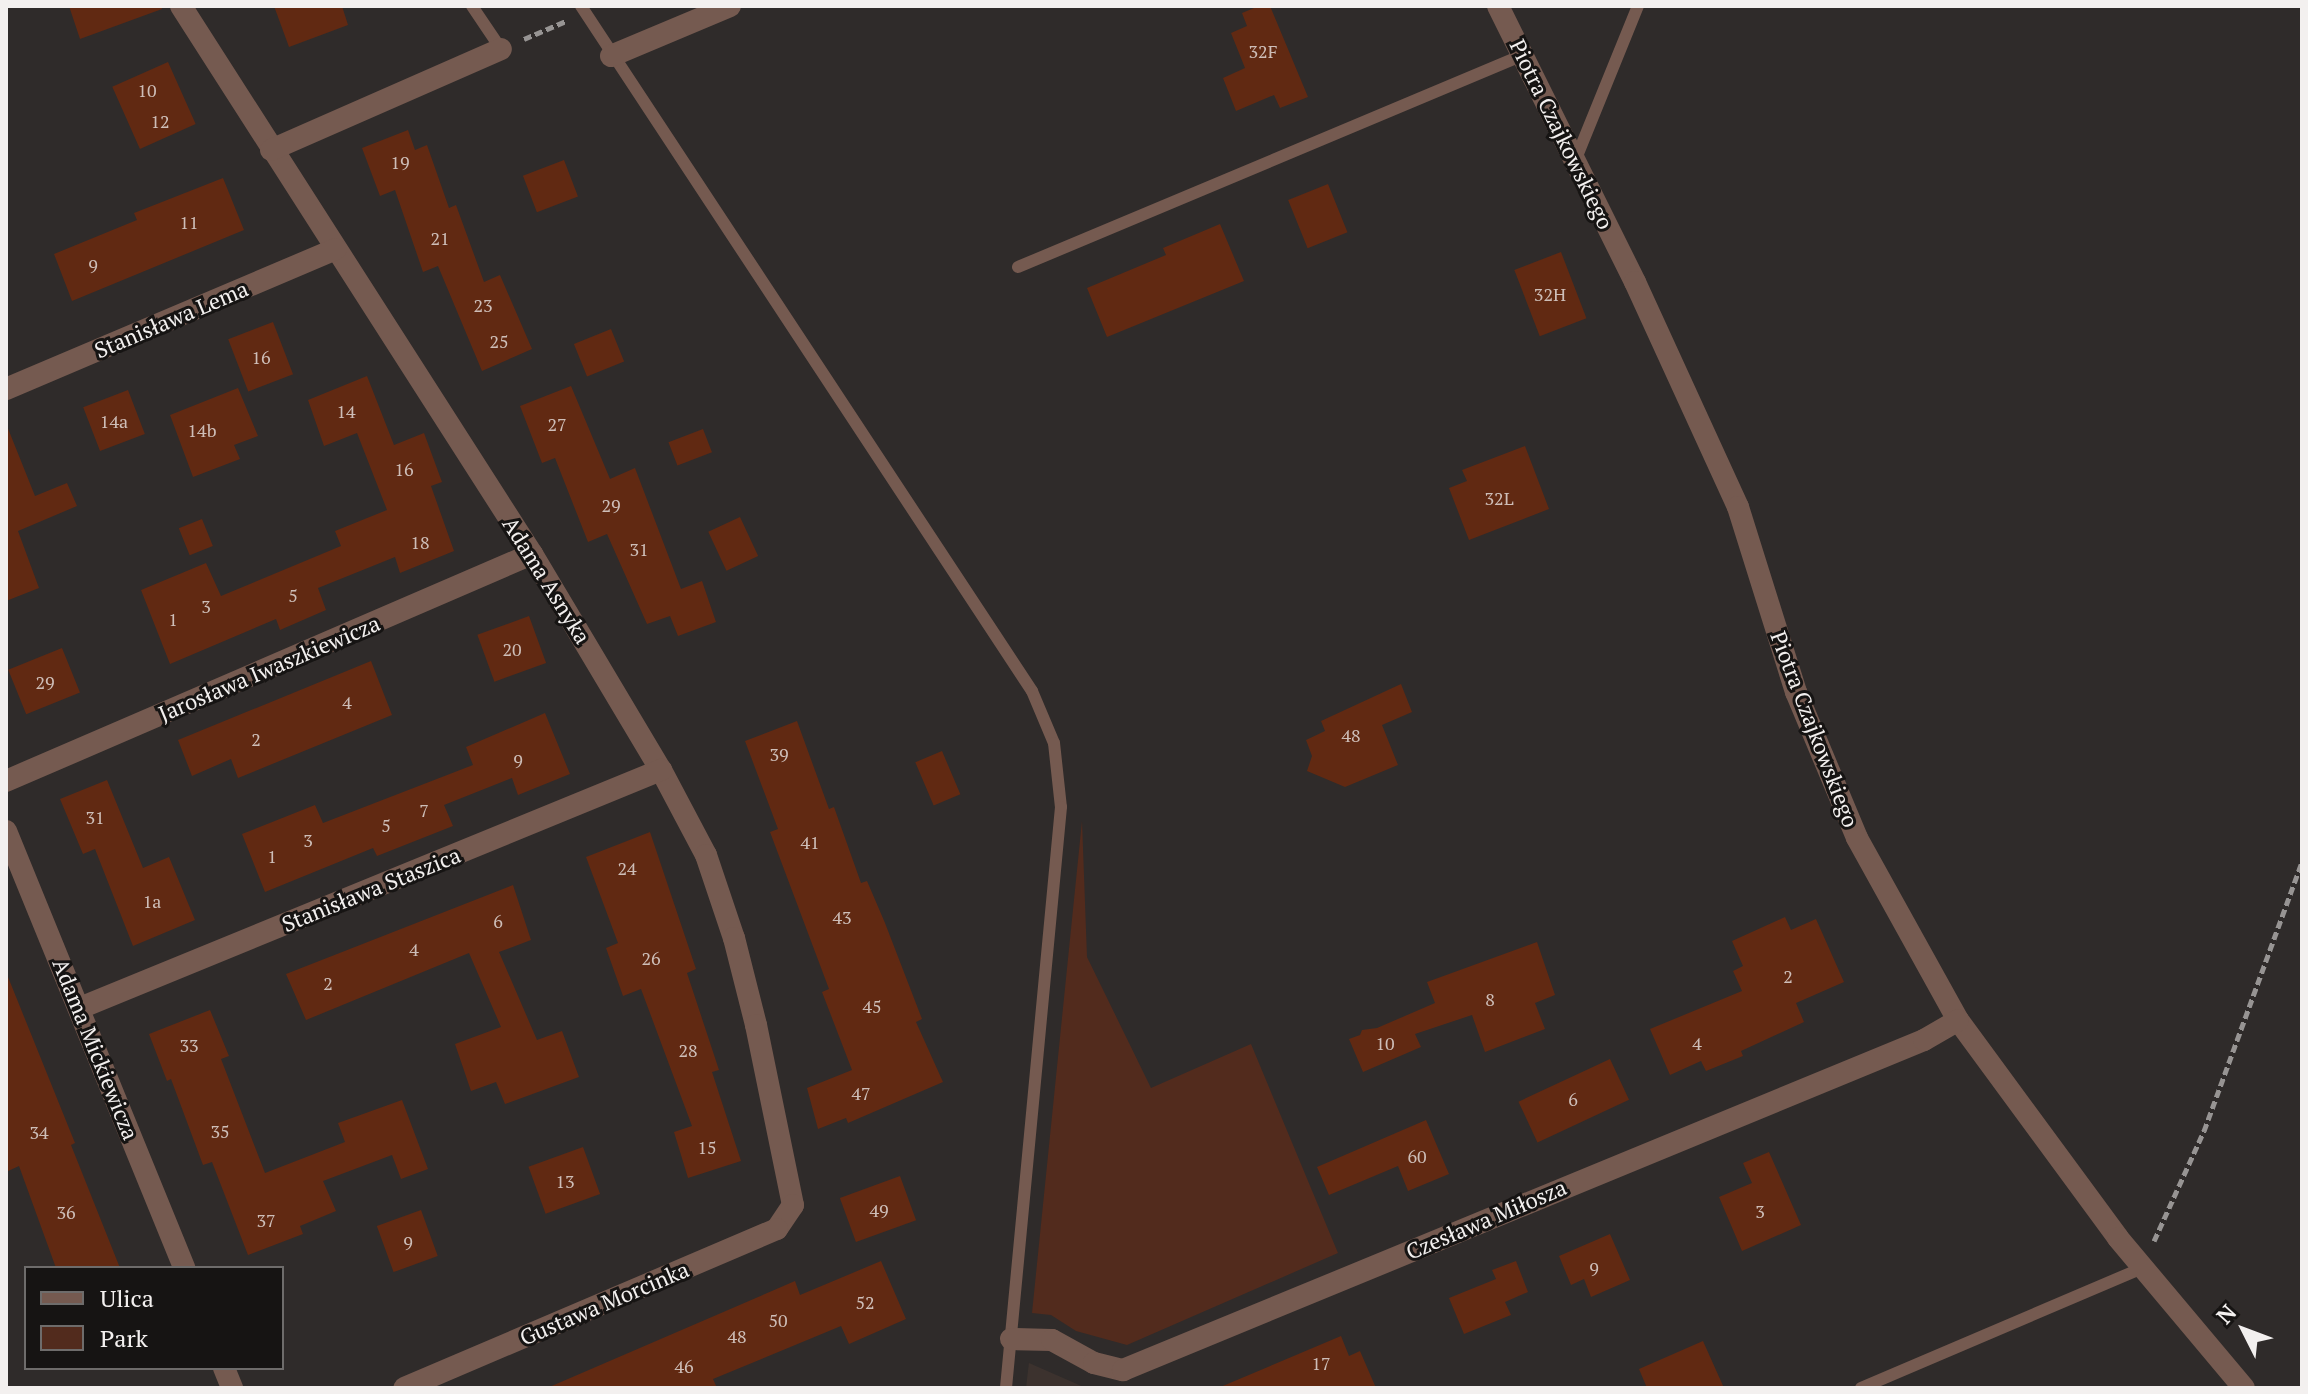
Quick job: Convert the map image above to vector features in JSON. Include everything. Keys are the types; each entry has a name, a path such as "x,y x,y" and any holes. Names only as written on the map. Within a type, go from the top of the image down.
{"street":[{"name":"Adama Asnyka","path":"181,6 532,554 661,770 706,855 734,938 756,1025 793,1205"},
{"path":"611,56 730,6"},
{"name":"Piotra Czajkowskiego","path":"1498,6 1575,161 1738,507 1796,692 1857,838 1958,1020 2142,1268 2244,1388"},
{"path":"271,150 501,49"},
{"name":"Stanisława Lema","path":"6,389 336,249"},
{"name":"Jarosława Iwaszkiewicza","path":"6,781 532,554"},
{"name":"Stanisława Staszica","path":"80,1008 661,770"},
{"name":"Adama Mickiewicza","path":"6,831 183,1266"},
{"name":"Czesława Miłosza","path":"1011,1339 1052,1340 1094,1363 1123,1370 1924,1040 1958,1020"},
{"name":"Gustawa Morcinka","path":"404,1388 777,1229 793,1205"}],"lane":[{"path":"472,6 501,49"},
{"path":"1575,161 1638,6"},
{"path":"583,9 611,56 1032,691 1054,743 1061,807 1006,1388"},
{"path":"1018,267 1523,55"},
{"path":"1861,1388 2142,1268"}],"path":[{"path":"501,49 583,9"},
{"path":"2142,1268 2204,1131 2302,862"}],"shaded area":[{"path":"1029,1363 1086,1388 1026,1388"}],"green space":[{"path":"1082,821 1087,957 1151,1088 1251,1044 1338,1253 1127,1345 1076,1331 1051,1315 1032,1313"}],"building":[{"path":"69,6 161,6 162,9 80,39"},
{"path":"274,6 342,6 348,25 289,47"},
{"path":"1259,6 1270,6 1308,97 1280,108 1274,95 1236,111 1223,78 1245,68 1231,33 1247,26 1242,13"},
{"path":"168,62 196,124 140,149 112,87"},
{"path":"408,130 415,150 427,145 449,208 456,205 484,282 500,275 532,349 482,371 438,266 423,272 395,190 380,196 362,148"},
{"path":"564,160 578,196 537,212 523,176"},
{"path":"223,178 244,230 72,301 54,254 137,220 134,213"},
{"path":"1328,184 1347,232 1308,248 1288,200"},
{"path":"1220,224 1244,281 1107,337 1087,288 1166,255 1163,248"},
{"path":"1561,252 1586,318 1540,336 1514,270"},
{"path":"273,322 293,374 248,391 228,339"},
{"path":"611,329 624,361 587,376 574,344"},
{"path":"367,376 394,445 424,433 442,482 431,486 454,551 400,573 395,557 318,588 326,610 280,630 276,619 170,664 141,590 206,563 221,596 341,546 335,531 387,510 357,433 324,446 308,400"},
{"path":"571,386 610,479 635,468 681,589 702,581 716,622 678,636 670,616 647,624 607,534 588,542 555,458 542,463 520,406"},
{"path":"238,388 258,436 234,445 240,459 193,477 170,415"},
{"path":"128,390 145,434 100,451 83,407"},
{"path":"7,426 35,496 67,483 77,506 18,531 39,588 6,601"},
{"path":"703,429 712,452 677,466 668,442"},
{"path":"1525,446 1549,509 1469,540 1449,488 1467,481 1462,470"},
{"path":"740,517 758,556 726,571 708,532"},
{"path":"202,519 213,546 190,555 179,528"},
{"path":"529,616 546,663 494,682 477,635"},
{"path":"62,648 80,693 26,714 8,670"},
{"path":"371,661 392,715 238,778 231,759 192,776 178,740"},
{"path":"1401,684 1412,712 1382,725 1398,765 1345,787 1307,771 1312,756 1306,740 1325,731 1321,721"},
{"path":"545,713 570,774 518,795 512,778 444,805 453,826 377,856 373,848 265,892 242,834 315,805 323,823 473,765 466,747"},
{"path":"797,721 829,809 834,807 861,883 867,881 885,923 922,1019 916,1022 943,1082 848,1123 846,1118 818,1129 807,1088 852,1070 822,992 829,989 770,832 778,829 745,741"},
{"path":"942,751 960,794 934,806 915,762"},
{"path":"107,780 143,868 169,857 195,920 133,946 95,849 83,854 60,799"},
{"path":"650,832 696,969 687,973 719,1070 712,1072 741,1161 688,1178 674,1132 692,1126 641,989 623,996 606,948 618,943 586,857"},
{"path":"513,885 531,940 499,952 537,1040 562,1031 579,1077 505,1104 496,1082 471,1091 455,1044 501,1027 469,953 306,1020 286,974"},
{"path":"1785,917 1791,930 1816,919 1844,982 1796,1003 1804,1022 1741,1051 1743,1056 1706,1071 1701,1061 1670,1075 1650,1029 1742,991 1733,971 1743,966 1732,941"},
{"path":"1537,942 1555,995 1535,1003 1545,1029 1485,1052 1472,1015 1415,1034 1421,1047 1363,1072 1349,1039 1360,1035 1362,1030 1377,1028 1435,1003 1427,982"},
{"path":"6,972 75,1143 71,1145 119,1266 55,1266 19,1166 6,1172"},
{"path":"210,1010 229,1056 221,1059 265,1173 345,1142 338,1123 402,1100 428,1169 401,1179 392,1155 323,1181 336,1211 300,1226 303,1234 248,1255 212,1162 203,1165 171,1079 167,1081 149,1034"},
{"path":"1610,1059 1629,1100 1537,1142 1518,1102"},
{"path":"1426,1120 1449,1174 1408,1191 1398,1166 1329,1195 1317,1167"},
{"path":"583,1147 600,1194 546,1214 528,1167"},
{"path":"1769,1152 1801,1225 1742,1251 1719,1197 1752,1183 1743,1163"},
{"path":"900,1176 916,1220 856,1242 840,1198"},
{"path":"421,1210 438,1256 394,1272 377,1226"},
{"path":"1610,1234 1630,1280 1591,1297 1584,1279 1571,1285 1559,1256"},
{"path":"881,1261 906,1319 849,1344 841,1326 713,1379 717,1388 547,1388 795,1281 800,1295"},
{"path":"1516,1261 1528,1292 1505,1302 1511,1315 1464,1334 1449,1298 1496,1279 1492,1270"},
{"path":"1341,1336 1349,1356 1360,1351 1376,1388 1218,1388"},
{"path":"1703,1341 1724,1388 1647,1388 1639,1369"}]}
